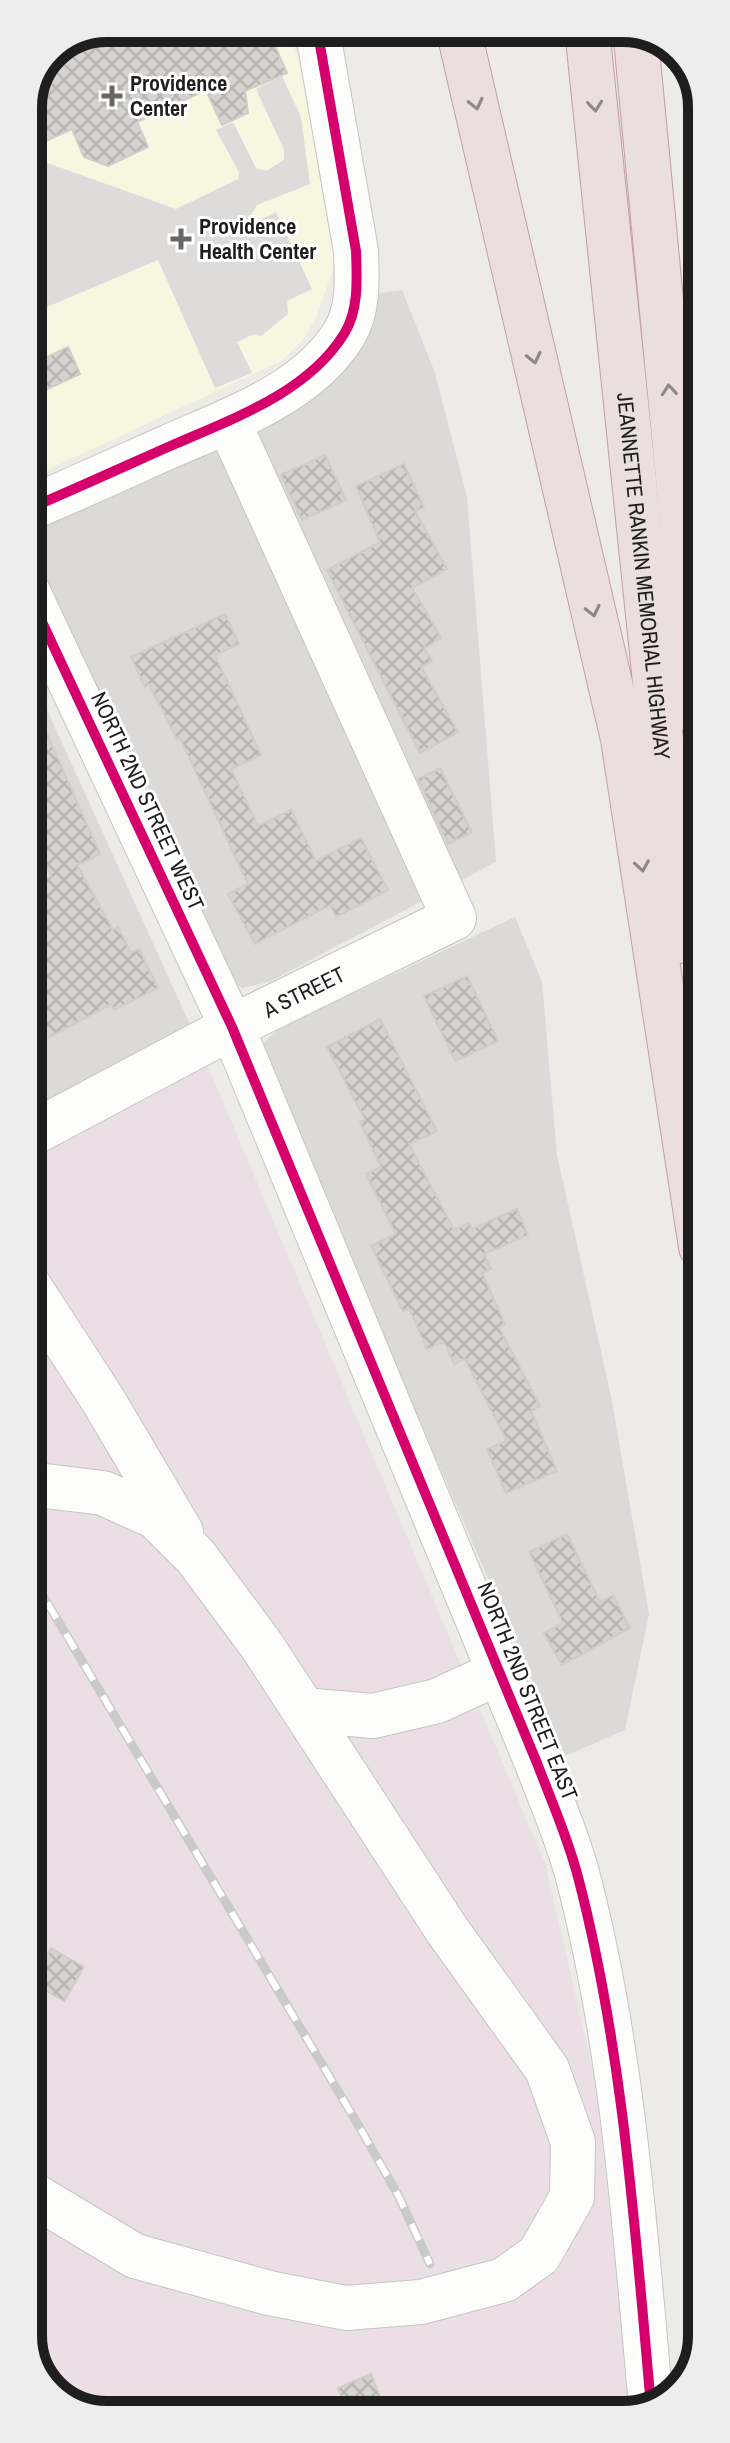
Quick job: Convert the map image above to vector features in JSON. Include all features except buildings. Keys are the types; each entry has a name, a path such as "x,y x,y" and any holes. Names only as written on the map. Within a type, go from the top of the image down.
{"highway":[{"path":"461,42 623,739 688,1162"},
{"name":"JEANNETTE RANKIN MEMORIAL HIGHWAY","path":"588,42 688,998"},
{"name":"JEANNETTE RANKIN MEMORIAL HIGHWAY","path":"636,43 688,582"}],"street":[{"path":"42,503 228,421 300,381 328,355 345,333 353,313 356,251 319,42"},
{"name":"A STREET","path":"42,1128 232,1027 454,918 228,421"},
{"name":"NORTH 2ND STREET WEST","path":"42,622 232,1027"},
{"name":"NORTH 2ND STREET EAST","path":"232,1027 500,1672 577,1874 600,1970 633,2206 650,2395"},
{"path":"42,1306 103,1400 196,1557 304,1710 447,1930 547,2069 573,2142 572,2197 539,2255 504,2280 421,2302 346,2308 269,2293 135,2256 42,2200"},
{"path":"42,1486 103,1493 156,1517 196,1557"},
{"path":"304,1710 373,1716 437,1701 500,1672"}],"shaded area":[{"name":"Providence Health Center","path":"293,42 333,213 335,264 316,318 302,341 281,361 42,472 42,107 43,94 53,71 71,53 94,43"},
{"path":"282,76 301,117 310,184 257,205 248,220 251,224 276,212 312,289 287,301 288,314 261,336 254,334 237,342 252,373 215,388 158,260 42,309 42,161 176,209 238,179 239,172 216,130 233,122 256,168 266,171 284,160 284,150 256,89"},
{"path":"402,290 435,373 467,497 496,862 269,982 242,988 230,980 42,569 42,528 340,366 367,340 380,293"},
{"path":"42,699 196,1038 42,1110"},
{"path":"515,917 542,982 557,1155 611,1396 649,1614 625,1730 565,1756 265,1064 261,1046 278,1029"},
{"path":"196,1038 545,1863 594,2075 632,2400 102,2401 82,2396 64,2385 45,2357 42,2336 42,1110"}],"railway":[{"path":"42,1594 360,2128 398,2195 430,2264"}],"cycle path":[{"path":"42,503 265,403 309,373 344,334 355,305 356,251 319,42"},
{"path":"42,622 232,1027 537,1763 569,1848 593,1942 617,2074 650,2395"}],"place":[{"name":"Providence Center","path":"112,96"},
{"name":"Providence Health Center","path":"181,239"}]}
